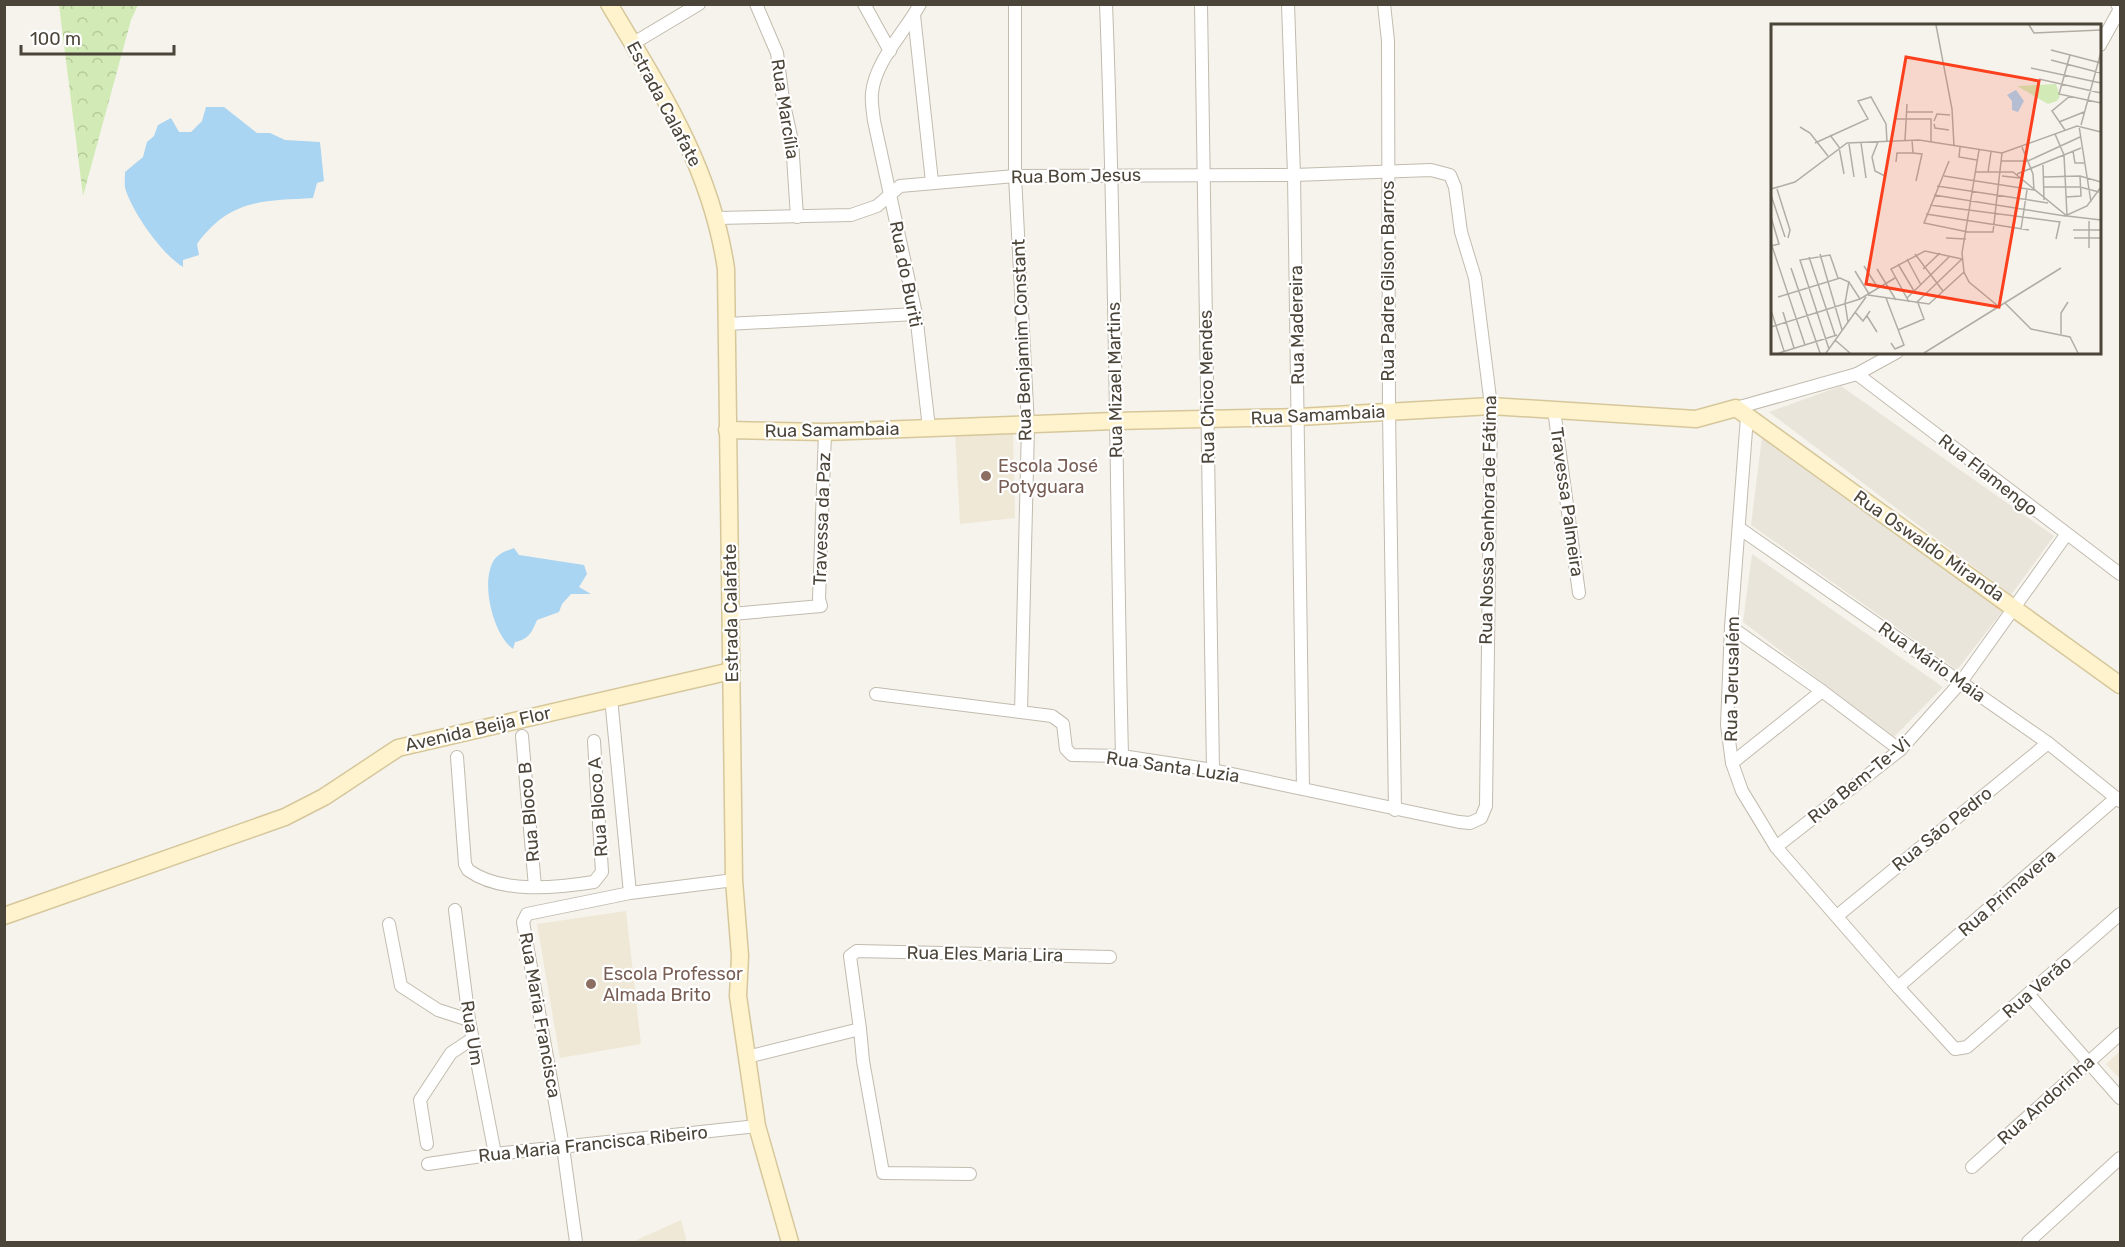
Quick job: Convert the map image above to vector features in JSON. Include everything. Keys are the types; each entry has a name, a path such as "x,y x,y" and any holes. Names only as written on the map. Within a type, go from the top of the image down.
{"street":[{"name":"Estrada Calafate","path":"609,4 688,142 717,218 726,269 734,880 740,956 738,996 757,1126 790,1242"},
{"path":"632,44 699,4"},
{"name":"Rua Marcília","path":"756,4 777,53 783,100 792,141 797,217"},
{"path":"864,4 890,51"},
{"name":"Rua Benjamim Constant","path":"1015,4 1015,176 1028,426 1021,712"},
{"name":"Rua Mizael Martins","path":"1106,4 1113,175 1114,421 1122,756"},
{"name":"Rua Chico Mendes","path":"1201,4 1213,770"},
{"name":"Rua Madereira","path":"1288,4 1299,417 1304,789"},
{"name":"Rua Padre Gilson Barros","path":"1383,4 1388,41 1389,412 1395,810"},
{"path":"2101,43 2121,9 2117,4"},
{"path":"917,10 932,182"},
{"name":"Rua do Buriti","path":"917,10 890,51 872,91 874,122 916,314 929,428"},
{"name":"Rua Bom Jesus","path":"717,218 851,215 867,211 892,196 900,186 1015,176 1294,175 1444,171"},
{"name":"Rua Nossa Senhora de Fátima","path":"1444,171 1453,180 1461,232 1475,278 1491,406 1486,806 1481,818 1470,823 1459,822"},
{"path":"727,324 916,314"},
{"name":"Rua Samambaia","path":"727,430 825,432 1028,426 1114,421 1299,417 1491,406 1696,419 1742,412 1857,374 1893,354"},
{"name":"Rua Flamengo","path":"1857,374 2066,535 2121,574"},
{"name":"Travessa Palmeira","path":"1554,410 1579,593"},
{"name":"Rua Jerusalém","path":"1742,412 1739,528 1731,627 1727,725 1732,763 1742,791 1776,847 1949,1045"},
{"name":"Rua Oswaldo Miranda","path":"1742,412 2121,685"},
{"name":"Travessa da Paz","path":"732,614 821,606 819,599 825,432"},
{"name":"Rua Mário Maia","path":"1739,528 2048,743 2118,800"},
{"name":"Rua Bem-Te-Vi","path":"1776,847 1900,750 1961,682 2066,535"},
{"path":"1731,627 1822,691 1900,750"},
{"name":"Avenida Beija Flor","path":"4,916 285,817 324,797 398,748 731,671"},
{"path":"1732,763 1822,691"},
{"name":"Rua Santa Luzia","path":"876,693 1052,716 1060,721 1066,749 1072,755 1122,756 1213,770 1459,822"},
{"path":"611,698 630,893"},
{"name":"Rua Bloco B","path":"522,736 535,887"},
{"name":"Rua Bloco A","path":"535,887 584,884 599,879 602,872 594,741"},
{"name":"Rua São Pedro","path":"1837,916 2048,743"},
{"path":"457,757 465,864 468,870 496,882 535,887"},
{"name":"Rua Primavera","path":"1898,987 2118,800"},
{"path":"599,807 622,806"},
{"name":"Rua Maria Francisca","path":"563,1147 523,922 526,914 630,893 734,880"},
{"name":"Rua Um","path":"456,910 472,1039 495,1154"},
{"name":"Rua Verão","path":"1949,1045 1955,1049 1967,1047 2121,914"},
{"path":"389,924 401,986 438,1010 469,1020"},
{"name":"Rua Eles Maria Lira","path":"860,1029 850,957 860,950 1110,957"},
{"path":"2029,995 2121,1098"},
{"path":"747,1057 860,1029 863,1062 883,1173 970,1174"},
{"name":"Rua Andorinha","path":"1972,1167 2089,1060 2121,1035"},
{"path":"427,1144 420,1100 451,1053 472,1039"},
{"name":"Rua Maria Francisca Ribeiro","path":"428,1164 495,1154 757,1126"},
{"path":"563,1147 576,1242"},
{"path":"2028,1242 2121,1158"}],"shaded area":[{"path":"1841,386 2054,536 2011,595 1769,412"},
{"name":"Escola José Potyguara","path":"1013,428 1015,518 960,524 955,434"},
{"path":"1763,429 2008,604 1957,670 1751,525"},
{"path":"1752,554 1943,687 1894,737 1743,622"},
{"name":"Escola Professor Almada Brito","path":"626,911 641,1044 560,1058 537,924"},
{"path":"2120,1051 2120,1079 2106,1064"},
{"path":"681,1220 687,1242 632,1242"}],"green space":[{"path":"59,5 138,5 131,20 83,196"}],"water":[{"path":"206,107 224,107 257,133 270,133 285,140 320,142 324,181 317,183 313,198 263,202 235,210 209,229 197,244 199,255 183,260 183,267 166,253 142,223 126,191 125,172 143,157 147,142 154,136 158,125 171,118 179,132 191,132 202,121"},
{"path":"514,548 519,555 584,565 587,574 579,587 591,594 571,594 562,604 559,612 537,620 524,639 515,642 513,649 506,642 495,620 488,581 494,560 500,554"}],"place":[{"name":"Escola José Potyguara","path":"986,476"},
{"name":"Escola Professor Almada Brito","path":"591,984"}]}
